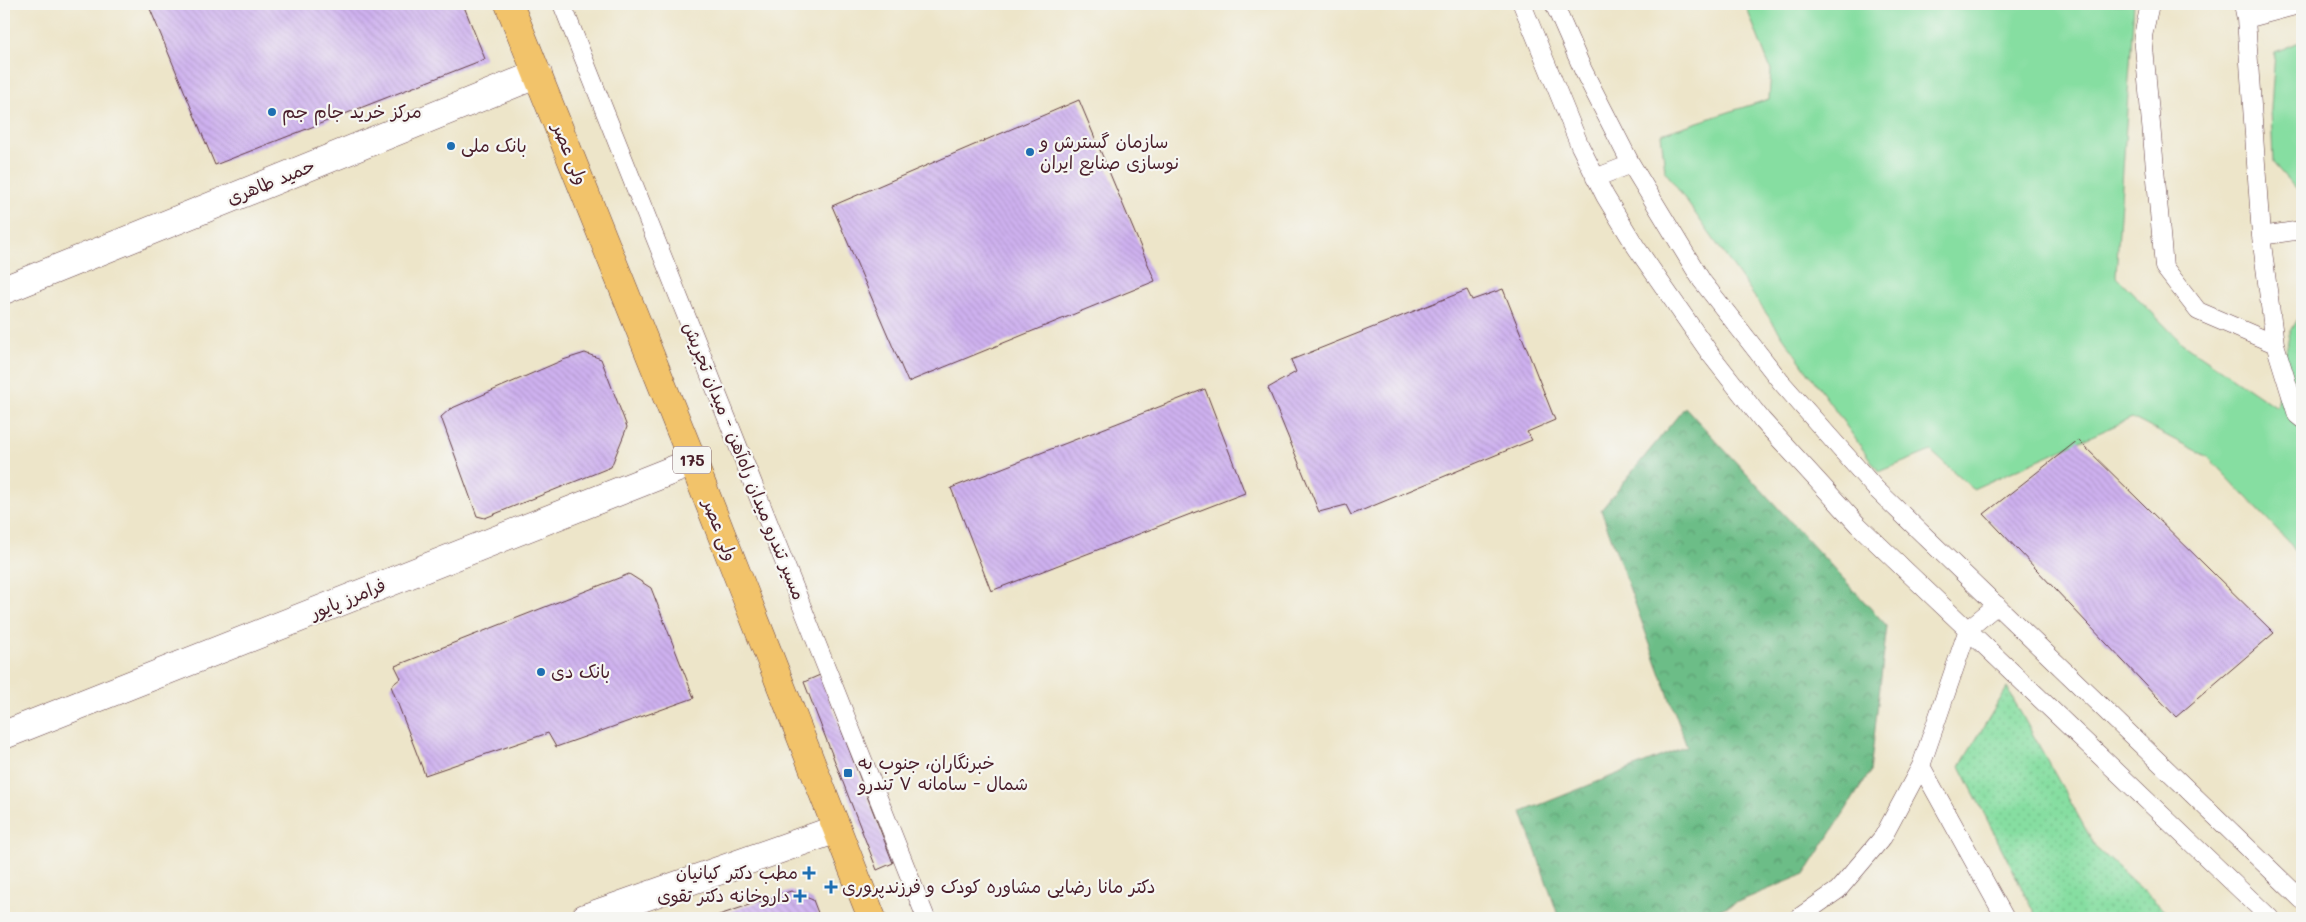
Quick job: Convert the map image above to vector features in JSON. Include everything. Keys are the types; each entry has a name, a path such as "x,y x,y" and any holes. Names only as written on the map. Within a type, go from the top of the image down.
{"main road":[{"name":"ولی عصر","path":"509,4 693,462 872,918"}],"street":[{"name":"حمید طاهری","path":"4,290 538,74"},
{"name":"فرامرز پایور","path":"4,736 693,462"},
{"path":"585,918 837,829"}],"lane":[{"name":"مسیر تندرو میدان راه‌آهن - میدان تجریش","path":"562,4 926,918"},
{"path":"1522,4 1595,178 1642,255 1711,355 1762,420 1858,524 2270,918"},
{"path":"1554,4 1583,70 1631,164 1702,281 1781,382 1875,488 2302,900"},
{"path":"2150,4 2143,36 2164,267 2198,312 2275,344"},
{"path":"2302,4 2245,12 2262,236 2275,344 2297,415 2302,419"},
{"path":"1595,178 1631,164"},
{"path":"2262,236 2302,230"},
{"path":"1798,918 1838,890 1883,837 1921,766 1968,629 1997,605"},
{"path":"1921,766 2005,918"}],"green space":[{"path":"1745,4 2134,4 2116,276 2182,343 2276,407 2289,335 2302,311 2302,561 2289,542 2208,457 2132,418 1973,489 1931,451 1879,472 1665,171 1661,134 1769,99 1771,70"},
{"path":"2302,41 2302,190 2296,189 2273,163 2271,108 2275,52"},
{"path":"1685,407 1887,626 1870,772 1805,874 1699,918 1559,918 1522,812 1687,746 1601,510"},
{"path":"2007,688 2095,846 2173,918 2037,918 1960,766"}],"building":[{"name":"مرکز خرید جام جم","path":"148,4 463,4 485,59 215,165"},
{"path":"1079,100 1155,281 908,382 832,206"},
{"path":"1503,289 1555,420 1527,432 1532,440 1351,515 1346,505 1319,512 1268,388 1296,372 1291,360 1467,290 1472,300"},
{"path":"585,353 601,359 627,427 611,467 485,518 477,516 441,417 450,409 563,360"},
{"path":"1205,389 1245,493 991,591 951,488"},
{"path":"2078,440 2274,633 2176,717 1984,514"},
{"name":"بانک دی","path":"629,574 651,588 694,698 556,747 548,733 425,775 391,686 401,678 395,666"},
{"name":"خبرنگاران، جنوب به شمال - سامانه ۷ تندرو","path":"820,675 893,863 877,870 804,682"},
{"path":"791,891 813,900 820,918 710,918"}],"place":[{"name":"مرکز خرید جام جم","path":"272,112"},
{"name":"بانک ملی","path":"451,146"},
{"name":"سازمان گسترش و نوسازی صنایع ایران","path":"1030,152"},
{"name":"بانک دی","path":"541,672"},
{"name":"خبرنگاران، جنوب به شمال - سامانه ۷ تندرو","path":"848,773"},
{"name":"مطب دکتر کیانیان","path":"809,873"},
{"name":"دکتر مانا رضایی مشاوره کودک و فرزندپروری","path":"831,887"},
{"name":"داروخانه دکتر تقوی","path":"800,896"}]}
